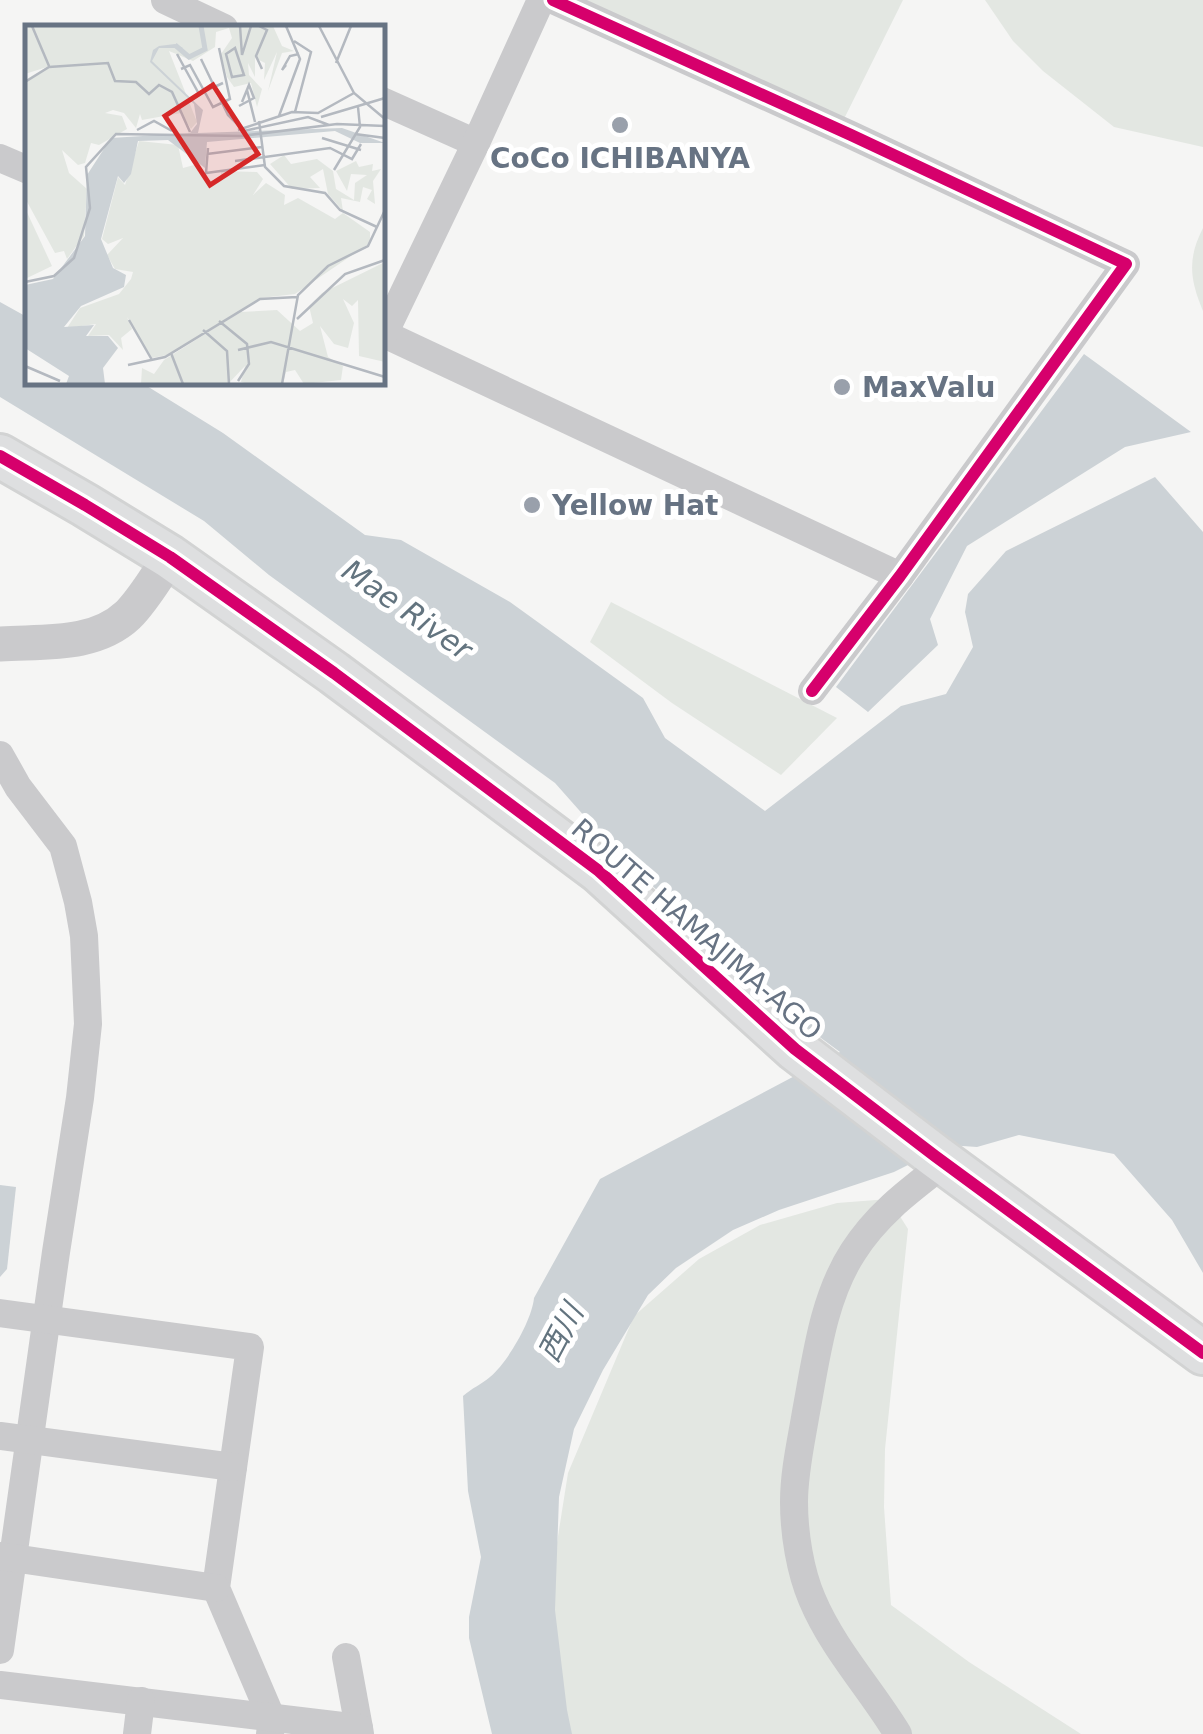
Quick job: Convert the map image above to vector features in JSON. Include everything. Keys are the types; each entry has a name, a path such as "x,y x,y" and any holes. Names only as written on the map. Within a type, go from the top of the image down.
{"main road":[{"name":"ROUTE HAMAJIMA-AGO","path":"0,456 170,557 334,673 599,872 796,1048 940,1160 1203,1353"}],"street":[{"path":"164,0 218,25"},
{"path":"385,329 541,0"},
{"path":"553,0 1126,264 812,691"},
{"path":"385,101 476,144"},
{"path":"0,158 25,169"},
{"path":"385,334 900,576"},
{"path":"0,644 80,639 114,626 130,612 170,557"},
{"path":"0,755 18,787 63,846 84,936 88,1024 29,1440 6,1556 0,1650"},
{"path":"898,1734 836,1646 810,1597 798,1548 795,1488 798,1457 834,1291 850,1256 883,1212 940,1160"},
{"path":"0,1313 250,1347 216,1588 272,1726"},
{"path":"0,1436 233,1468"},
{"path":"6,1556 216,1588"},
{"path":"0,1686 141,1701 272,1726 359,1731 346,1656"},
{"path":"136,1734 141,1701"}],"shaded area":[{"path":"581,0 903,0 840,127"},
{"path":"985,0 1203,0 1203,147 1114,127 1043,71 1013,41"},
{"path":"1203,228 1203,311 1192,270 1194,250"},
{"path":"611,602 837,718 781,775 672,703 590,642"},
{"path":"889,1199 908,1229 885,1449 884,1507 891,1605 969,1662 1081,1734 563,1734 547,1606 568,1473 634,1316 699,1259 760,1225 837,1203"}],"water":[{"path":"0,302 25,316 25,385 145,385 223,433 365,535 401,540 510,602 643,698 665,738 765,811 901,706 946,694 973,647 965,612 968,594 1006,551 1155,477 1203,532 1203,1273 1172,1220 1114,1154 1019,1135 977,1147 948,1145 894,1172 779,1210 733,1230 676,1268 648,1295 603,1370 574,1429 559,1497 555,1610 572,1734 492,1734 469,1638 469,1617 481,1557 468,1491 463,1396 490,1377 511,1351 529,1318 534,1298 600,1179 840,1052 715,960 699,927 625,862 555,783 269,575 204,521 0,397"},
{"path":"1084,354 1191,432 1125,447 967,546 930,619 938,645 868,712 836,687"},
{"path":"0,1185 16,1187 7,1269 0,1277"}],"cycle path":[{"path":"553,0 1126,264 812,691"},
{"path":"0,456 170,557 334,673 599,871 795,1049 1203,1353"}],"place":[{"name":"CoCo ICHIBANYA","path":"620,125"},
{"name":"MaxValu","path":"842,387"},
{"name":"Yellow Hat","path":"532,505"}],"water label":[{"name":"Mae River","path":"407,610"},
{"name":"西川","path":"561,1333"}]}
